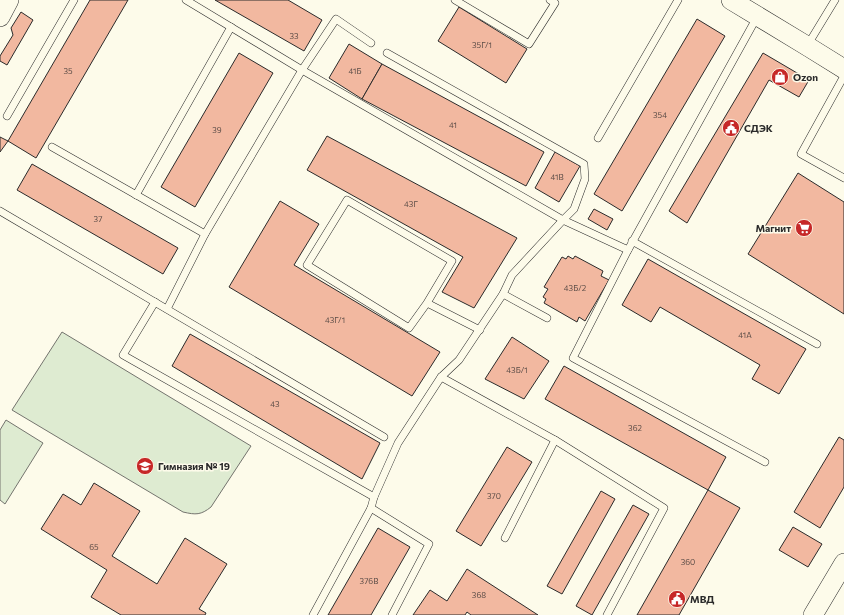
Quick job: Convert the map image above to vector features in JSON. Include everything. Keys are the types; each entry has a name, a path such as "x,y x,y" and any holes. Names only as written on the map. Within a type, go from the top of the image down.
{"street":[{"path":"0,17 9,0"},
{"path":"731,0 844,69"},
{"path":"812,615 844,563"},
{"path":"827,615 844,587"}],"lane":[{"path":"7,116 74,0"},
{"path":"186,0 302,70 564,220 628,250"},
{"path":"455,0 529,44 555,3 550,0"},
{"path":"598,138 678,0"},
{"path":"807,46 835,0"},
{"path":"757,17 632,241 573,358 765,462"},
{"path":"167,309 205,234 302,70 336,19 371,43"},
{"path":"136,195 231,27"},
{"path":"312,615 370,508 398,443 441,377 459,360 480,330 503,294 512,275 574,208 585,179 584,164 387,53"},
{"path":"844,76 801,154 844,178"},
{"path":"52,147 205,234"},
{"path":"347,200 452,262 427,302 409,328 307,265 347,200"},
{"path":"0,212 384,437"},
{"path":"632,241 817,344"},
{"path":"503,294 548,318"},
{"path":"155,302 123,355 374,497"},
{"path":"427,302 480,330"},
{"path":"441,377 555,440 664,508 607,615"},
{"path":"505,538 555,440"},
{"path":"370,508 429,544 392,615"}],"green space":[{"path":"62,332 251,446 211,507 198,514 183,512 12,410"},
{"path":"6,420 43,443 5,504 0,500 0,430"}],"building":[{"path":"90,0 128,0 36,158 8,141"},
{"path":"215,0 288,0 322,20 304,51"},
{"path":"459,7 527,49 506,83 438,41"},
{"path":"21,12 33,20 7,65 0,61 0,56 13,35 11,28"},
{"path":"697,19 725,36 622,211 594,194"},
{"path":"349,44 382,64 362,99 329,78"},
{"path":"239,53 273,73 195,207 161,187"},
{"path":"763,53 809,80 799,97 769,80 687,223 669,211"},
{"path":"382,64 544,152 526,186 362,99"},
{"path":"327,136 517,238 474,308 442,292 463,257 307,170"},
{"path":"0,137 8,141 0,152"},
{"path":"555,152 580,166 559,202 535,188"},
{"path":"32,164 178,248 163,274 17,190"},
{"name":"Магнит","path":"798,173 844,202 844,314 748,254"},
{"path":"280,201 319,224 294,265 440,352 412,396 229,287"},
{"path":"594,209 613,219 607,230 588,219"},
{"path":"568,256 573,259 575,256 603,271 601,276 609,280 585,321 579,317 577,322 544,303 546,299 543,297 548,289 544,287 562,257 566,259"},
{"path":"648,259 806,349 779,394 752,379 760,365 660,307 651,322 622,305"},
{"path":"190,334 380,443 362,479 172,366"},
{"path":"512,337 549,361 524,399 485,379"},
{"path":"564,366 726,457 708,490 545,399"},
{"path":"839,437 844,440 844,487 820,528 794,512"},
{"path":"507,447 532,462 481,546 456,531"},
{"path":"94,483 140,511 112,556 157,584 185,538 227,564 199,609 206,613 205,615 121,615 91,597 107,570 41,529 63,494 81,505"},
{"path":"708,490 740,508 679,615 637,615"},
{"path":"601,491 615,499 562,594 547,586"},
{"path":"633,505 649,514 592,615 576,606"},
{"path":"793,527 822,544 808,567 779,550"},
{"path":"378,528 410,547 371,615 328,615"},
{"path":"467,569 538,615 471,615 467,612 465,615 413,615 430,590 447,601"}],"place":[{"name":"Ozon","path":"780,77"},
{"name":"СДЭК","path":"731,128"},
{"name":"Магнит","path":"804,228"},
{"name":"Гимназия № 19","path":"145,466"},
{"name":"МВД","path":"677,599"}]}
